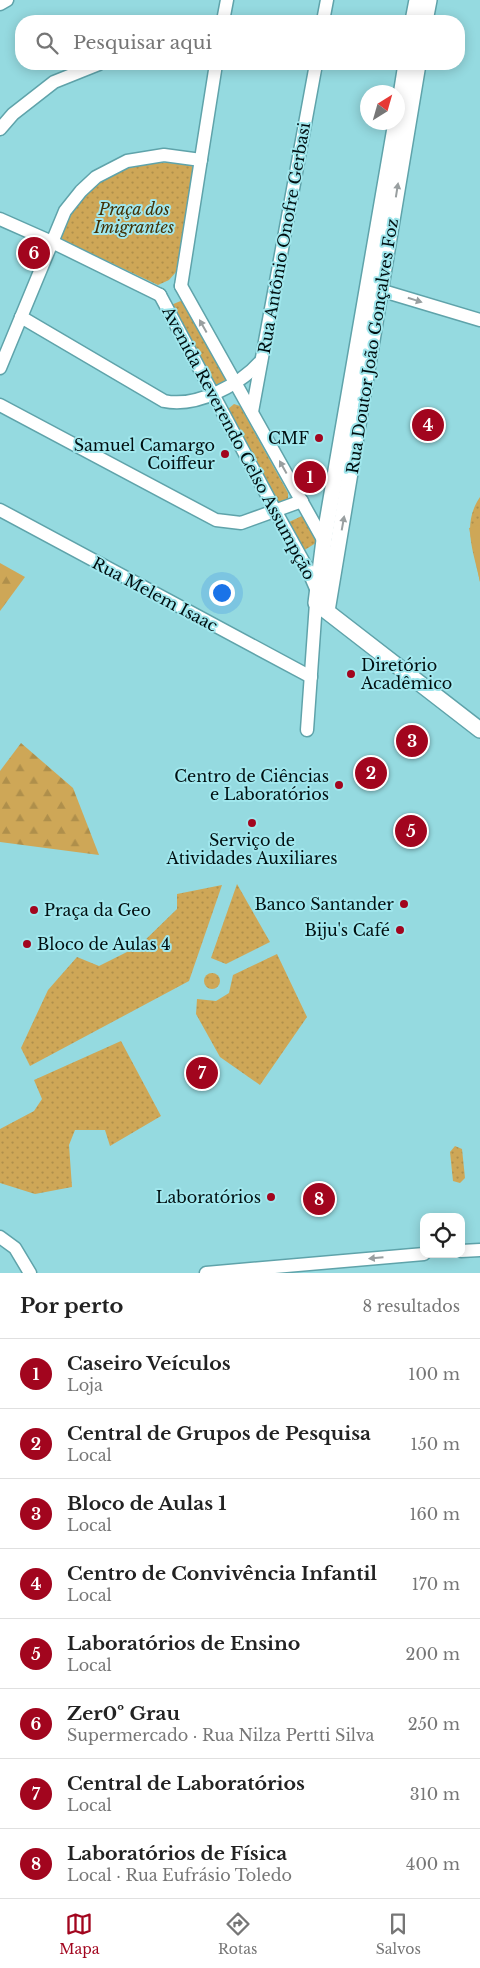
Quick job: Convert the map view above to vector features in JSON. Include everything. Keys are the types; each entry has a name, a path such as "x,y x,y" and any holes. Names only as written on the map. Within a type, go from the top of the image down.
{"street":[{"path":"0,4 7,0"},
{"path":"224,15 227,0"},
{"path":"324,15 327,0"},
{"path":"415,15 417,0"},
{"path":"426,15 429,0"},
{"path":"0,129 13,114 54,82 84,70"},
{"path":"0,219 52,242 160,296 181,286 215,70"},
{"name":"Rua Antônio Onofre Gerbasi","path":"252,412 315,70"},
{"path":"403,85 405,70"},
{"name":"Rua Doutor João Gonçalves Foz","path":"320,602 324,540 417,70"},
{"name":"Rua Doutor João Gonçalves Foz","path":"320,602 334,571 395,130"},
{"path":"0,368 65,211 81,191 96,177 127,161 164,155 201,160"},
{"name":"Avenida Reverendo Celso Assumpção","path":"181,286 324,540 334,571"},
{"path":"374,288 480,320"},
{"name":"Avenida Reverendo Celso Assumpção","path":"160,296 308,570 320,602"},
{"path":"21,317 164,401 177,404 213,394 252,372 262,361"},
{"path":"0,405 216,520 241,523 276,512 302,501"},
{"name":"Rua Melem Isaac","path":"0,510 311,678"},
{"path":"307,730 315,622 320,602 480,730"},
{"path":"0,1237 15,1248 30,1273"},
{"path":"465,1251 480,1250"},
{"path":"206,1273 315,1268 420,1255"}],"green space":[{"name":"Praça dos Imigrantes","path":"156,162 191,165 194,170 176,272 169,280 158,285 60,239 72,212 103,174"},
{"path":"183,300 226,380 214,386 171,305"},
{"path":"234,404 240,406 288,493 288,501 278,504 228,409"},
{"path":"480,497 480,582 472,549 470,528 474,507"},
{"path":"304,515 319,541 303,551 287,523"},
{"path":"480,525 480,582 469,528"},
{"path":"0,563 25,577 0,611"},
{"path":"21,743 73,788 99,855 0,842 0,771"},
{"path":"237,884 270,942 226,964 211,958"},
{"path":"222,885 189,981 30,1066 21,1048 48,990 77,957 99,966 139,946 177,909 177,894"},
{"path":"277,954 307,1017 260,1085 220,1057 196,1014 197,999 216,1001 229,993 233,975"},
{"path":"212,973 220,981 212,989 204,981"},
{"path":"121,1041 161,1116 110,1146 105,1130 75,1130 69,1145 72,1187 35,1194 0,1183 0,1129 34,1111 42,1099 34,1080"},
{"path":"455,1146 462,1149 465,1178 460,1183 453,1181 450,1152"}],"place":[{"name":"Zer0º Grau","path":"34,253"},
{"name":"Centro de Convivência Infantil","path":"428,425"},
{"name":"CMF","path":"319,438"},
{"name":"Samuel Camargo Coiffeur","path":"225,454"},
{"name":"Caseiro Veículos","path":"310,477"},
{"name":"Diretório Acadêmico","path":"351,674"},
{"name":"Bloco de Aulas 1","path":"412,741"},
{"name":"Central de Grupos de Pesquisa","path":"371,773"},
{"name":"Centro de Ciências e Laboratórios","path":"339,785"},
{"name":"Serviço de Atividades Auxiliares","path":"252,823"},
{"name":"Laboratórios de Ensino","path":"411,831"},
{"name":"Banco Santander","path":"404,904"},
{"name":"Praça da Geo","path":"34,910"},
{"name":"Biju's Café","path":"400,930"},
{"name":"Bloco de Aulas 4","path":"27,944"},
{"name":"Central de Laboratórios","path":"202,1073"},
{"name":"Laboratórios","path":"271,1197"},
{"name":"Laboratórios de Física","path":"319,1199"}]}
